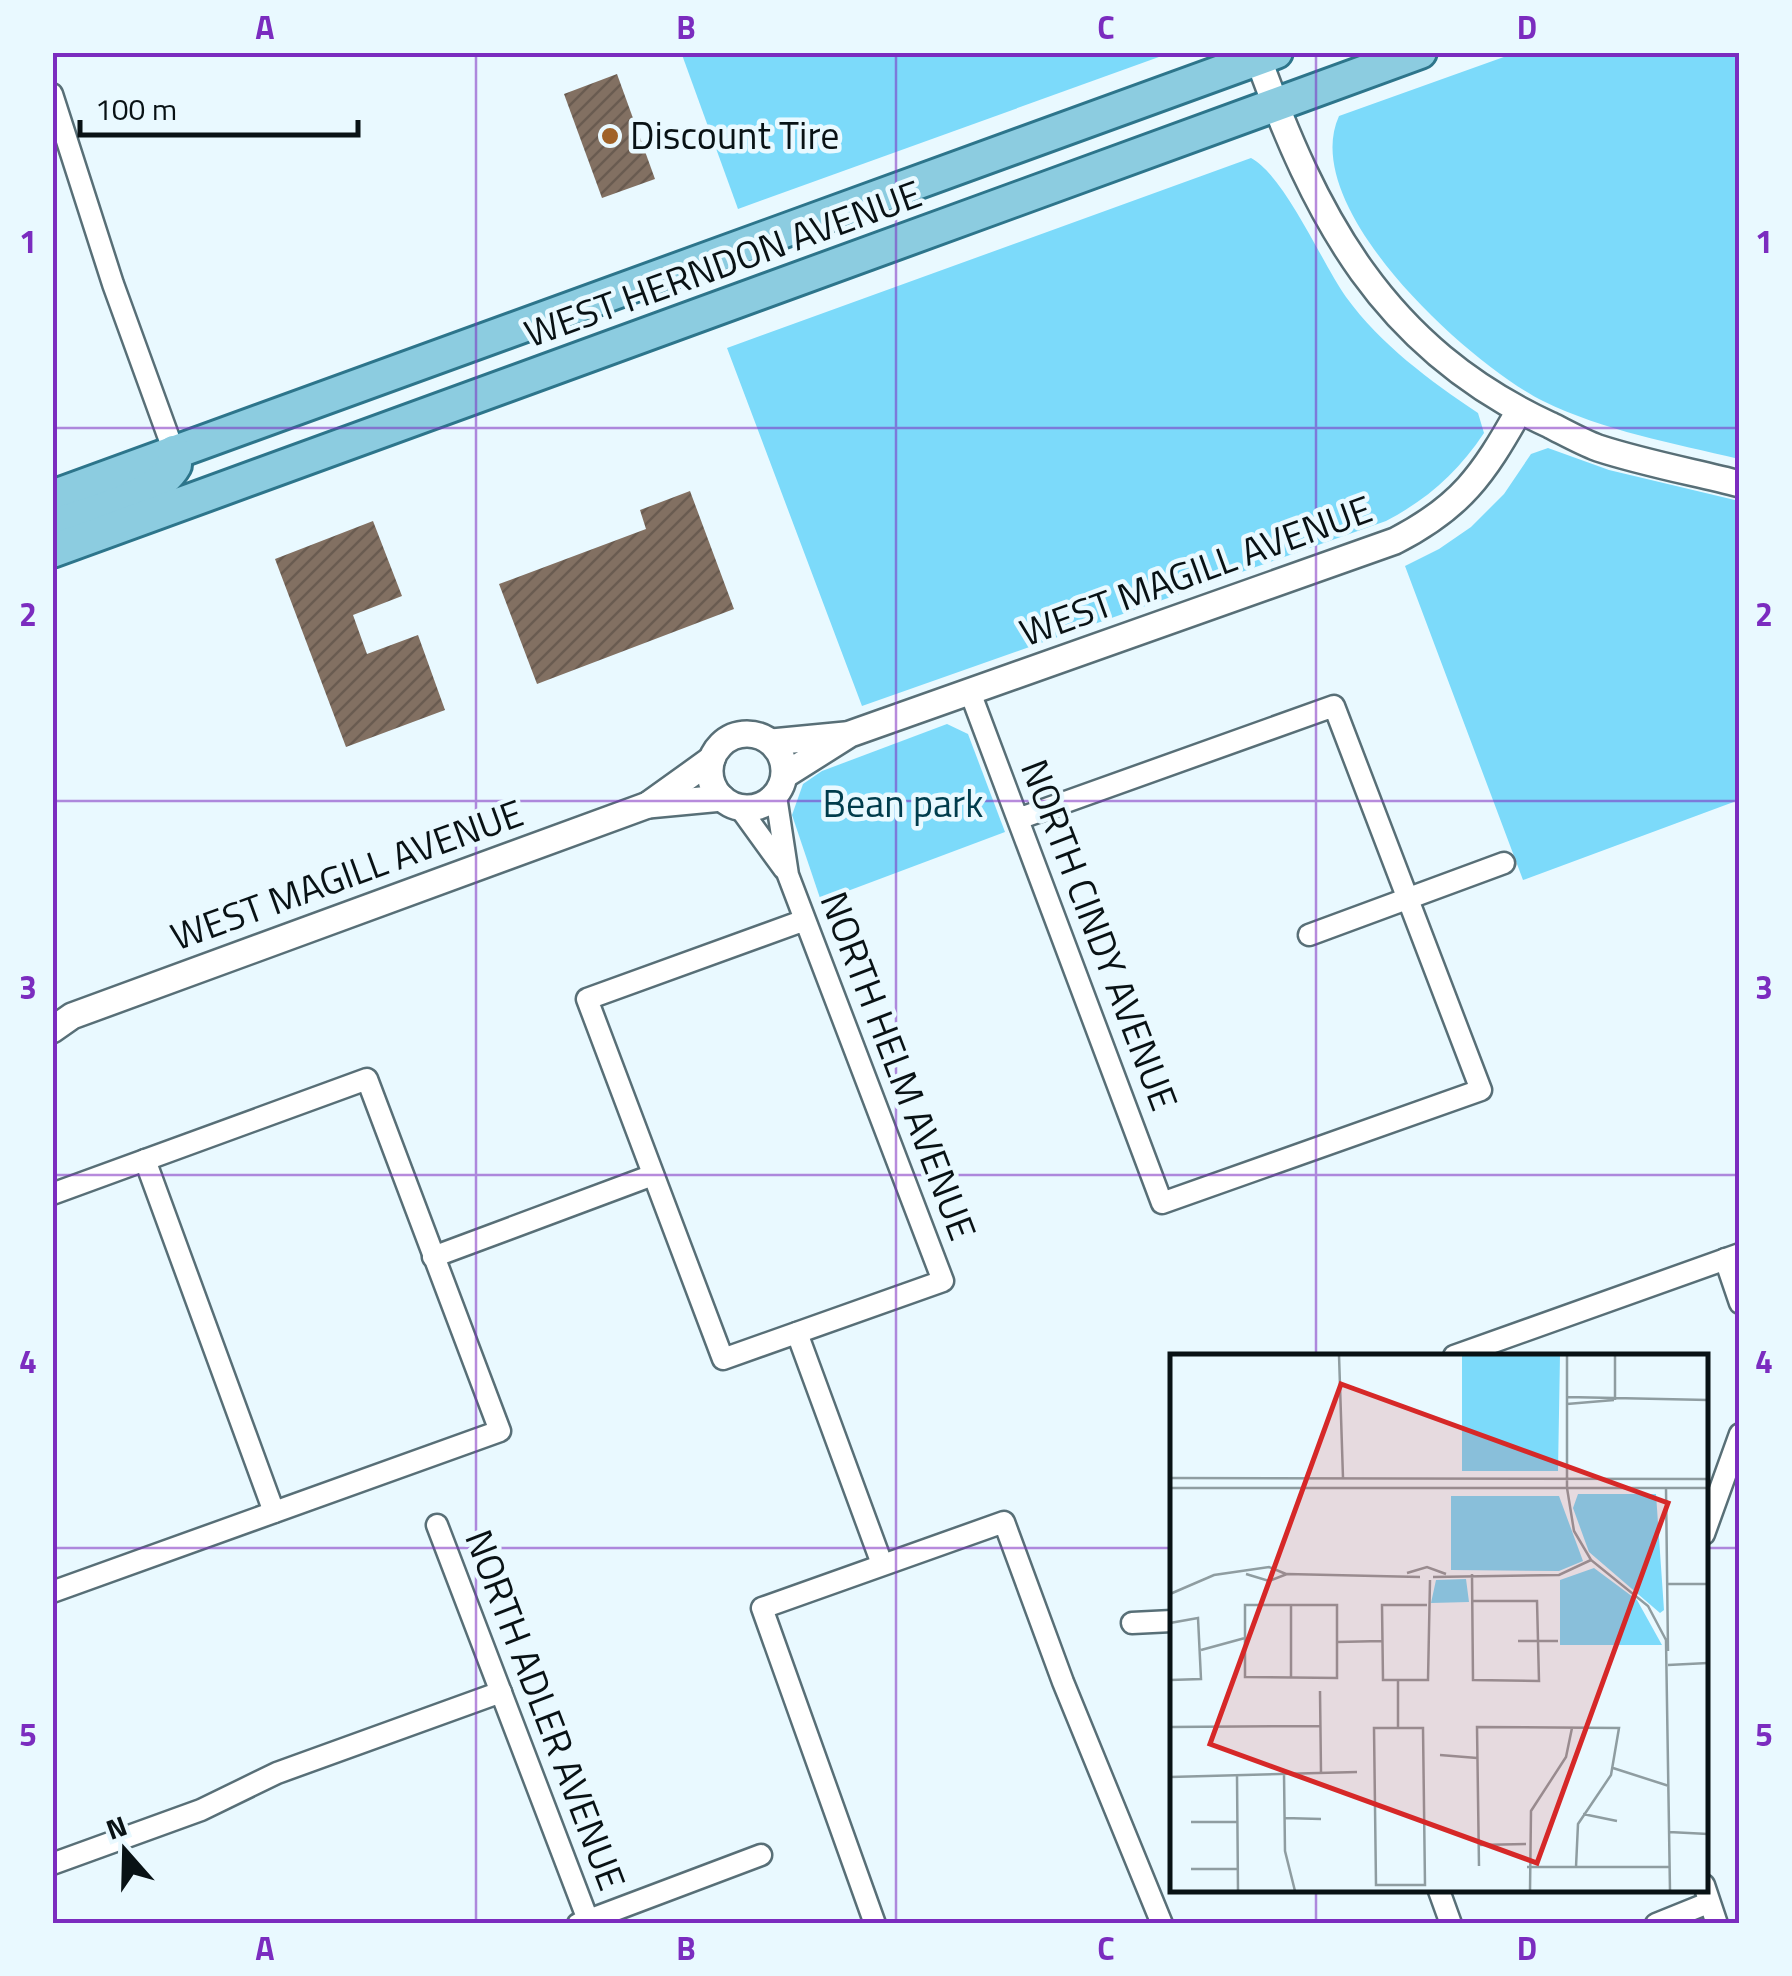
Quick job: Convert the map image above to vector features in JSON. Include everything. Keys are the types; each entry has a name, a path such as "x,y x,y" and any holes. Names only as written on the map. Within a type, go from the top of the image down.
{"main road":[{"name":"WEST HERNDON AVENUE","path":"52,551 1420,52"},
{"name":"WEST HERNDON AVENUE","path":"52,497 1263,55"},
{"path":"52,526 162,482 175,465 174,452"}],"street":[{"path":"1263,55 1275,105 1322,209 1386,302 1447,366 1518,411 1597,448 1740,484"},
{"path":"52,94 113,284 174,452"},
{"name":"WEST MAGILL AVENUE","path":"772,742 850,734 1394,541 1420,528 1470,489 1489,464 1518,411"},
{"name":"NORTH CINDY AVENUE","path":"970,692 1162,1203 1481,1090 1408,899"},
{"path":"1018,819 1334,706 1408,899"},
{"path":"738,734 756,734 772,742 783,757 780,785 765,804 731,803 714,787 710,773 717,748 738,734"},
{"name":"WEST MAGILL AVENUE","path":"780,785 850,734"},
{"name":"WEST MAGILL AVENUE","path":"59,1021 648,805 712,759"},
{"name":"NORTH HELM AVENUE","path":"780,785 788,875 943,1281 797,1332"},
{"name":"WEST MAGILL AVENUE","path":"648,805 731,803"},
{"name":"NORTH HELM AVENUE","path":"731,803 788,875"},
{"path":"1309,934 1504,864"},
{"path":"805,920 587,999 722,1359 797,1332 882,1564"},
{"path":"52,1194 367,1079 500,1431 52,1592"},
{"path":"146,1160 274,1512"},
{"path":"433,1258 654,1175"},
{"path":"1460,1354 1732,1256 1740,1303"},
{"path":"1707,1526 1740,1434"},
{"path":"874,1924 762,1608 1004,1522 1063,1682 1162,1924"},
{"name":"NORTH ADLER AVENUE","path":"437,1525 502,1692 583,1922"},
{"path":"1132,1623 1170,1621"},
{"path":"52,1864 201,1810 277,1773 502,1692"},
{"path":"583,1922 760,1855"},
{"path":"1439,1891 1452,1924"},
{"path":"1656,1924 1706,1894 1716,1924"}],"green space":[{"path":"681,52 1170,52 1170,53 738,209"},
{"path":"1515,53 1739,53 1739,459 1614,428 1543,401 1511,382 1435,319 1366,237 1343,194 1333,153 1339,116"},
{"path":"1251,158 1264,167 1289,200 1336,282 1374,331 1407,361 1478,413 1484,433 1441,483 1386,521 862,706 727,348"},
{"path":"1548,448 1609,470 1739,501 1739,800 1523,880 1405,566 1471,527 1504,494 1531,454"},
{"name":"Bean park","path":"947,724 968,734 1005,832 821,901 792,815 803,784 822,771"}],"building":[{"name":"Discount Tire","path":"617,74 655,179 602,198 564,94"},
{"path":"690,491 734,609 537,684 499,584 646,529 640,510"},
{"path":"373,521 402,596 353,615 367,654 418,635 445,710 346,747 275,559"}],"place":[{"name":"Discount Tire","path":"610,136"}]}
